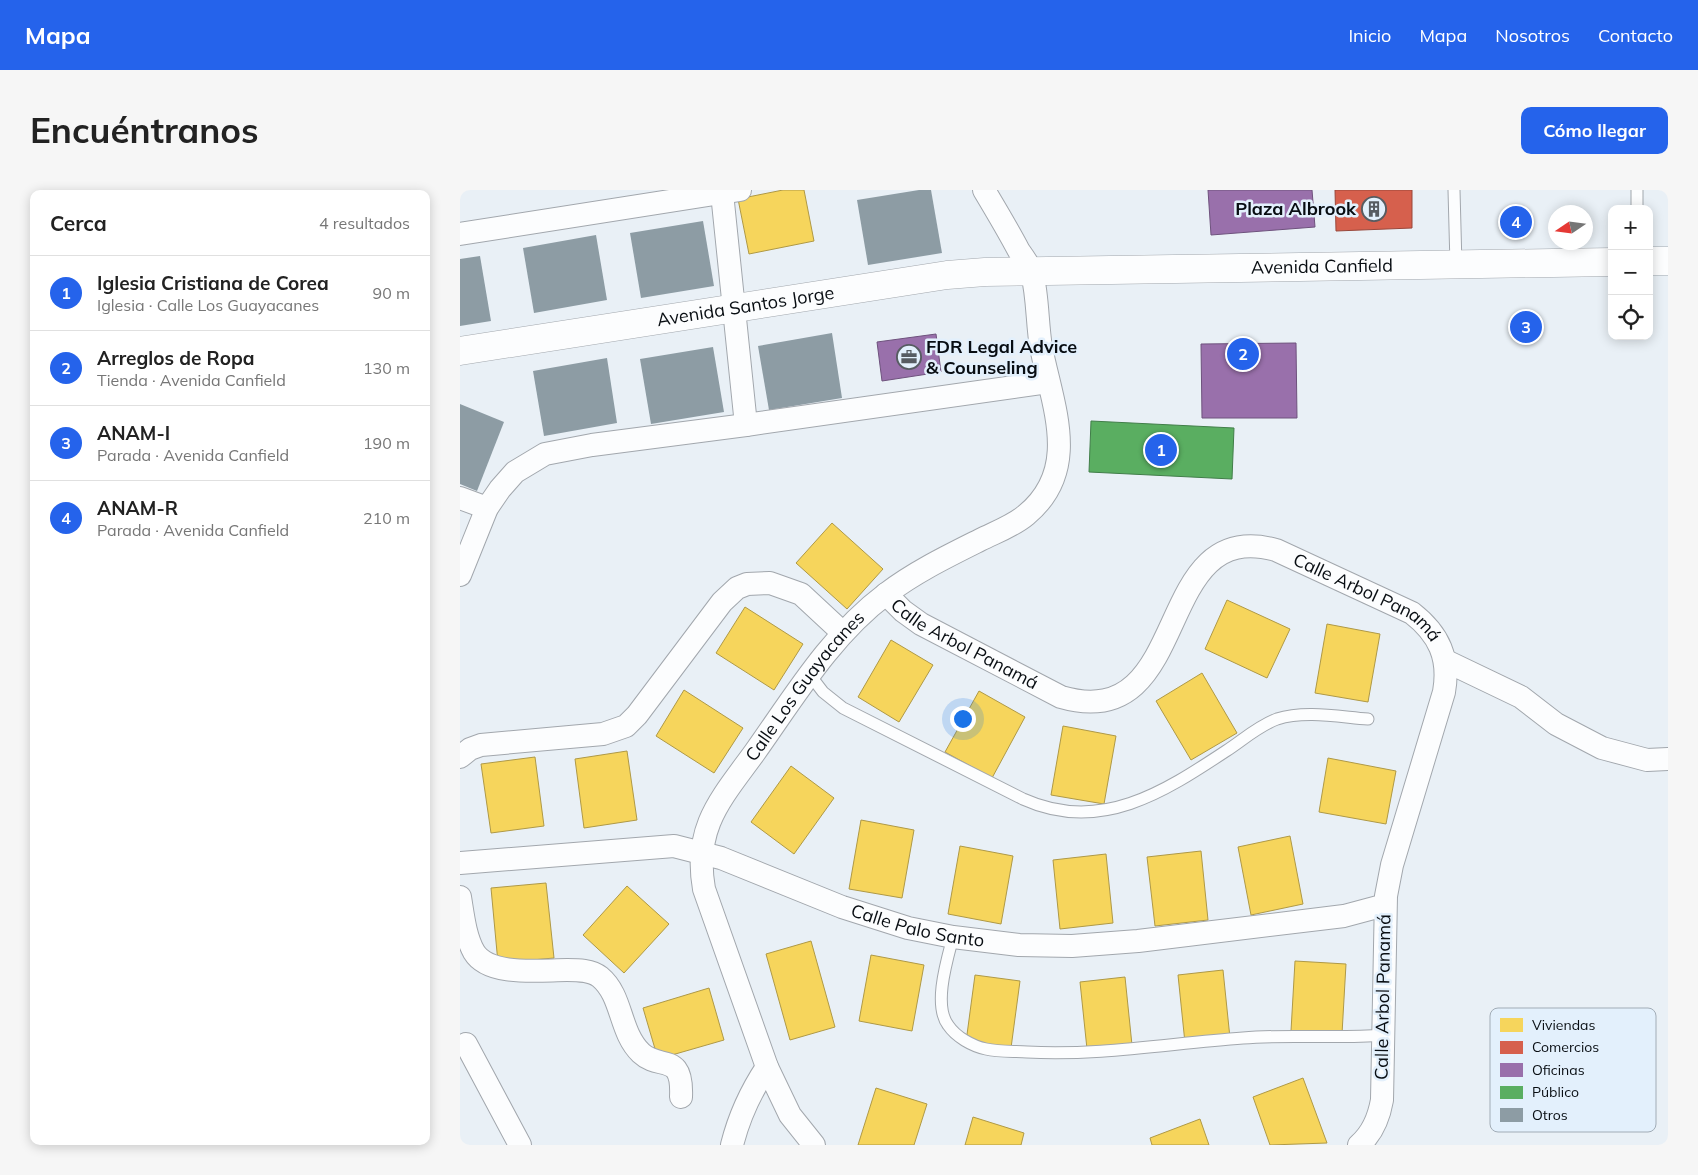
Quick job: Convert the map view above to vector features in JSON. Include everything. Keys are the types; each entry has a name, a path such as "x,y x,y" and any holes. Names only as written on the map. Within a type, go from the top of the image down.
{"main road":[{"path":"1653,261 1668,261"},
{"name":"Avenida Canfield","path":"1032,272 1608,262"},
{"name":"Avenida Santos Jorge","path":"460,351 947,275 985,272 1032,272"}],"street":[{"name":"Calle Los Guayacanes","path":"767,1067 704,889 700,868 701,851 706,829 715,810 810,676 843,633 886,594 927,567 1013,524 1040,501 1054,475 1060,449 1059,426 1041,344 1032,272 984,190"},
{"path":"460,234 731,192 735,307 746,425"},
{"path":"460,575 488,508 515,472 544,454 592,445 1048,382"},
{"path":"460,498 488,508"},
{"name":"Calle Arbol Panamá","path":"886,594 903,612 921,624 1047,690 1071,700 1097,701 1125,691 1146,673 1195,578 1207,563 1231,548 1259,545 1276,550 1412,613 1434,633 1446,660 1447,677 1392,865 1385,905 1380,1111 1372,1131 1359,1145"},
{"path":"460,757 470,749 480,745 603,734 626,726 638,715 722,602 737,588 746,584 770,583 802,594 843,633"},
{"path":"1446,660 1521,697 1556,724 1602,748 1647,760 1668,759"},
{"name":"Calle Palo Santo","path":"460,863 674,846 701,851 857,912 908,928 953,937 1019,945 1097,945 1344,916 1385,905"},
{"path":"460,897 473,951 485,964 501,969 580,970 599,976 611,991 632,1045 644,1056 669,1064 676,1070 682,1083 681,1097"},
{"path":"466,1044 520,1145"},
{"path":"732,1145 737,1125 751,1093 767,1067"},
{"path":"767,1067 790,1114 814,1145"}],"lane":[{"path":"1454,190 1456,265"},
{"path":"1637,190 1637,205"},
{"path":"810,676 823,692 843,708 1023,799 1052,809 1080,812 1112,810 1141,801 1225,751 1258,728 1278,719 1310,716 1368,719"},
{"path":"953,937 941,1002 944,1020 963,1040 987,1049 1051,1053 1099,1052 1244,1038 1383,1035"}],"building: Viviendas":[{"path":"783,190 804,190 814,241 749,254 738,199"},
{"path":"832,523 883,569 847,609 796,563"},
{"path":"1227,600 1290,629 1267,678 1205,649"},
{"path":"745,607 803,644 774,690 716,653"},
{"path":"1327,624 1380,634 1368,702 1315,693"},
{"path":"891,640 933,665 899,722 858,697"},
{"path":"1202,673 1237,733 1191,760 1156,701"},
{"path":"684,690 743,728 714,773 656,736"},
{"path":"979,691 1025,717 992,778 945,752"},
{"path":"1063,726 1116,736 1104,804 1051,795"},
{"path":"627,751 637,820 584,828 575,759"},
{"path":"535,757 544,826 491,833 481,764"},
{"path":"1328,758 1396,771 1386,824 1319,812"},
{"path":"791,766 834,798 794,854 751,822"},
{"path":"861,820 914,830 902,898 849,889"},
{"path":"1290,836 1303,904 1251,915 1238,847"},
{"path":"960,846 1013,856 1001,924 948,914"},
{"path":"1201,851 1208,920 1155,926 1147,857"},
{"path":"1106,854 1113,923 1060,929 1053,860"},
{"path":"546,883 554,958 498,963 491,888"},
{"path":"627,886 669,924 624,973 583,935"},
{"path":"811,941 835,1027 790,1040 766,954"},
{"path":"871,955 924,965 912,1031 859,1021"},
{"path":"1295,961 1346,964 1342,1034 1291,1031"},
{"path":"1223,970 1230,1038 1185,1043 1178,975"},
{"path":"975,975 1020,981 1011,1048 966,1042"},
{"path":"1125,977 1132,1045 1087,1049 1080,982"},
{"path":"709,988 724,1040 658,1059 643,1008"},
{"path":"1303,1078 1327,1143 1270,1145 1253,1097"},
{"path":"876,1088 927,1104 914,1145 858,1145"},
{"path":"973,1117 1024,1133 1021,1145 965,1145"},
{"path":"1200,1119 1209,1145 1152,1145 1150,1138"}],"building: Comercios":[{"name":"Plaza Albrook","path":"1335,190 1412,190 1412,228 1336,231"}],"building: Oficinas":[{"path":"1208,190 1312,190 1315,227 1211,235"},
{"name":"FDR Legal Advice & Counseling","path":"936,334 941,372 882,381 877,342"},
{"path":"1296,343 1297,418 1202,418 1201,344"}],"building: Público":[{"path":"1091,421 1234,428 1232,479 1089,472"}],"building: Otros":[{"path":"919,190 931,190 942,253 868,265 857,200"},
{"path":"703,221 714,286 641,298 630,233"},
{"path":"596,235 607,300 534,313 523,248"},
{"path":"480,256 491,321 460,326 460,259"},
{"path":"832,333 842,398 769,410 758,346"},
{"path":"713,347 724,412 651,424 640,359"},
{"path":"607,358 617,423 544,436 533,371"},
{"path":"460,404 504,422 477,491 460,484"}],"place":[{"name":"Plaza Albrook","path":"1374,209"},
{"name":"ANAM-R","path":"1516,222"},
{"name":"ANAM-I","path":"1526,327"},
{"name":"Arreglos de Ropa","path":"1243,354"},
{"name":"FDR Legal Advice & Counseling","path":"909,357"},
{"name":"Iglesia Cristiana de Corea","path":"1161,450"}]}
